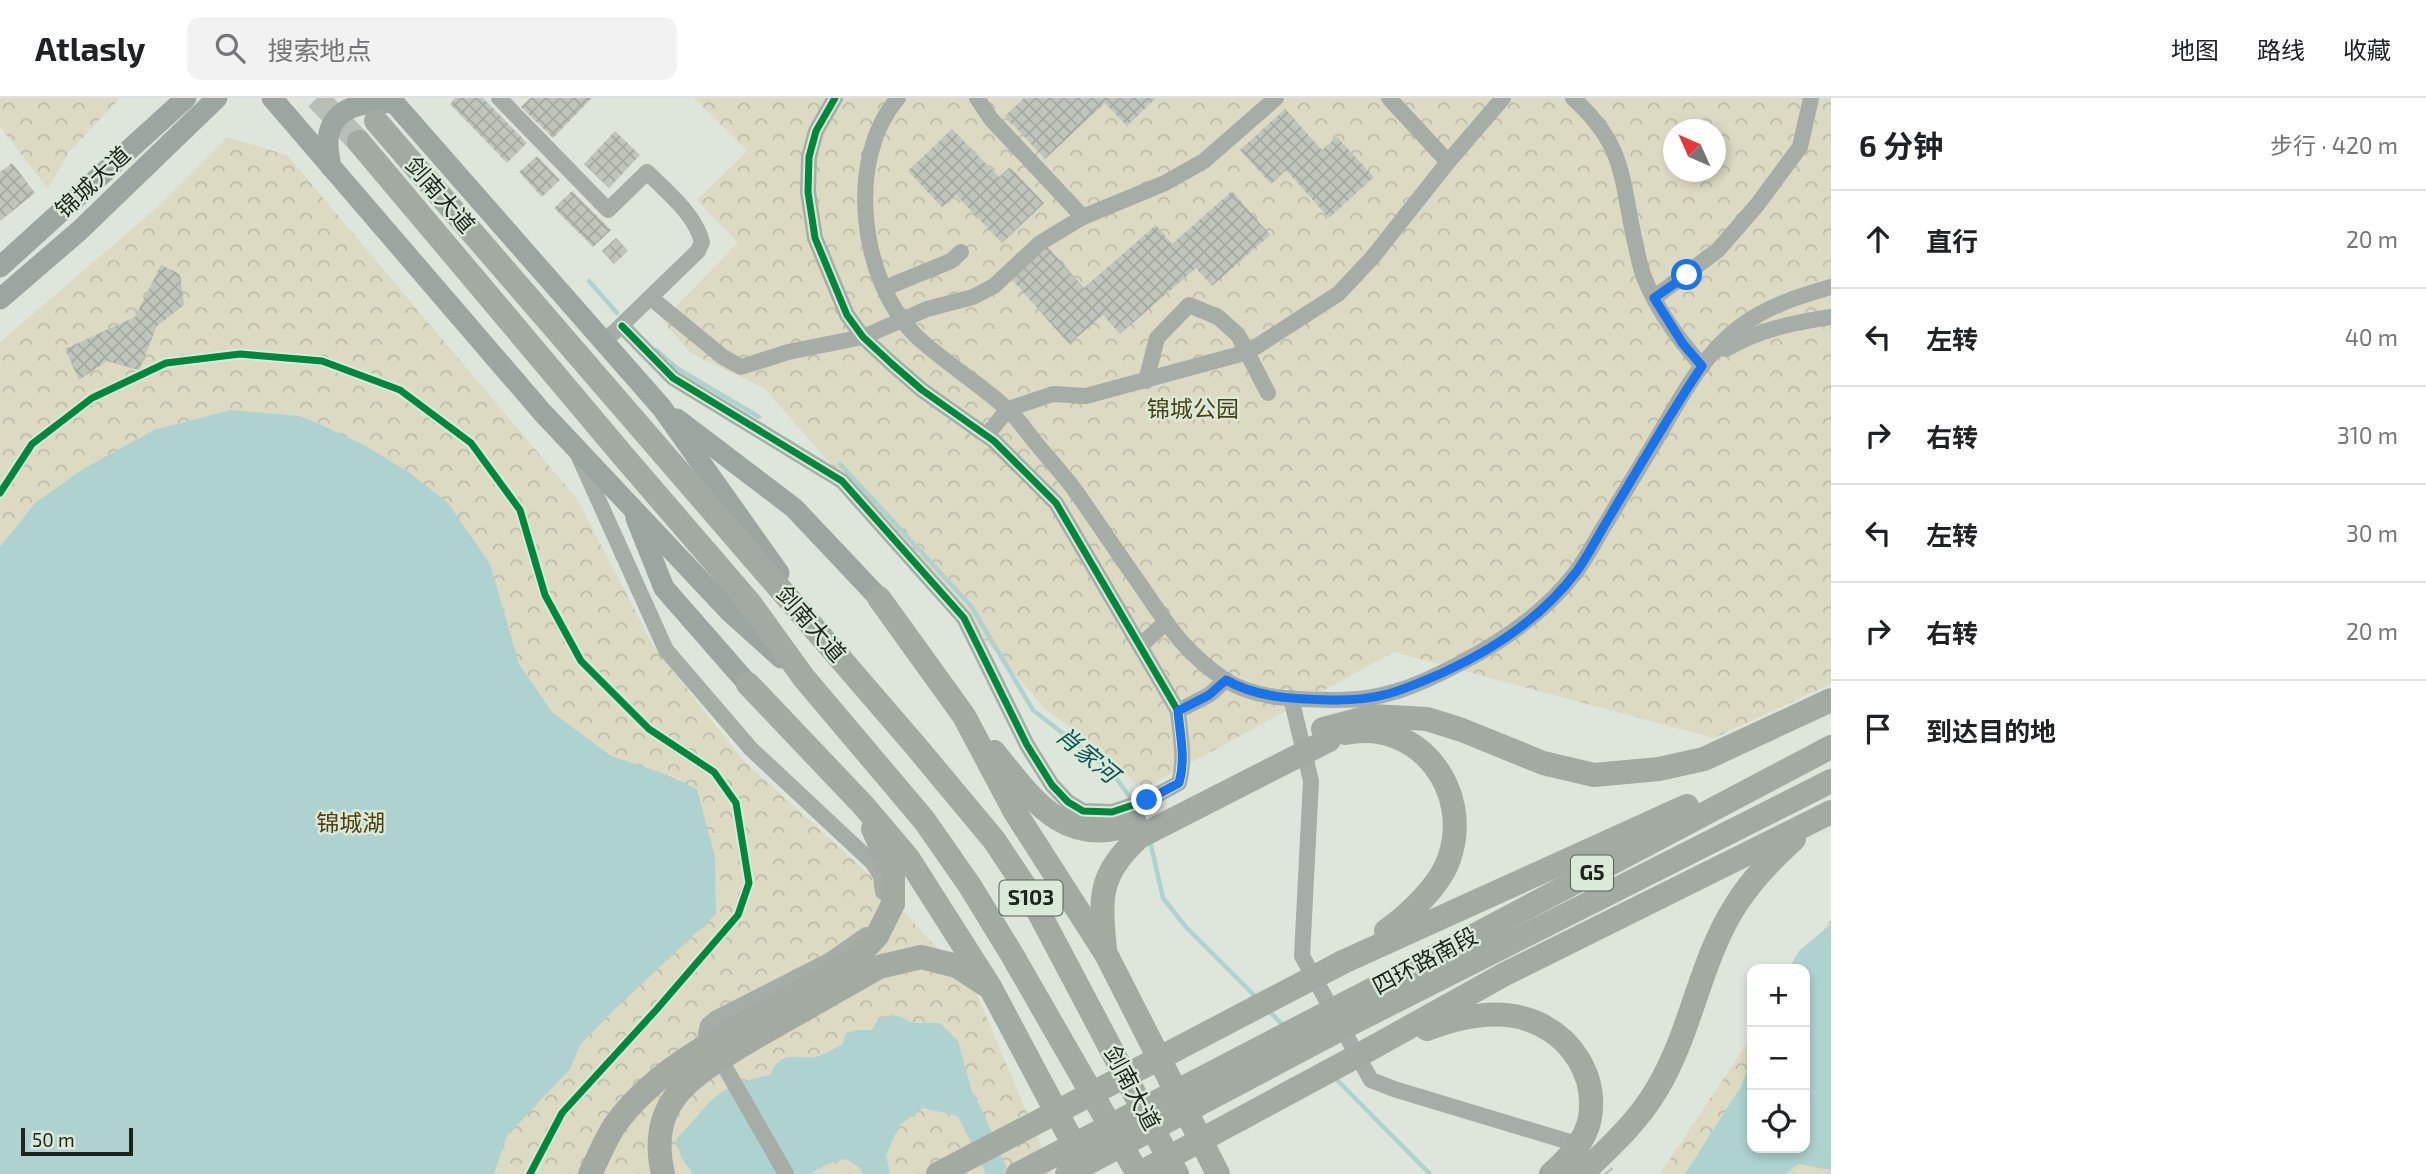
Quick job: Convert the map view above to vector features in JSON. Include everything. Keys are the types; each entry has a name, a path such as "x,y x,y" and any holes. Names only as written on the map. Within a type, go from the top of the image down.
{"highway":[{"name":"剑南大道","path":"376,121 994,840 1026,888 1177,1174"},
{"name":"剑南大道","path":"359,142 749,602 804,678 924,820 970,886 1018,964 1138,1174"},
{"path":"879,598 964,716 1029,794 1053,817 1090,831 1121,828 1137,817 1372,716 1427,719 1462,730 1543,763 1594,775 1659,769 1704,758 1831,700"},
{"path":"748,684 908,858 990,987 1089,1174"},
{"path":"964,716 1015,812 1105,954 1218,1174"},
{"path":"1326,734 1373,732 1394,736 1411,745 1441,772 1450,791 1454,811 1454,835 1448,861 1435,882 1406,917 1343,962"},
{"path":"938,1174 1343,962 1604,842 1831,745"},
{"name":"四环路南段","path":"1067,1174 1831,745"},
{"name":"四环路南段","path":"1018,1174 1831,781"},
{"path":"663,1174 658,1150 662,1121 678,1093 696,1074 746,1032 855,959 877,936 893,904 893,874 863,806"},
{"path":"1138,1174 1505,974 1823,816"},
{"path":"1579,1174 1633,1124 1657,1089 1676,1054 1722,930 1737,903 1762,868 1823,816"},
{"path":"1105,954 1101,902 1109,872 1122,853 1137,817"},
{"path":"590,1174 614,1126 632,1105 667,1072 702,1047 746,1032 879,967 921,957 957,966 990,987"},
{"path":"1370,1049 1442,1023 1482,1015 1531,1020 1551,1031 1570,1045 1582,1063 1591,1094 1590,1120 1579,1144 1564,1163 1550,1174"}],"main road":[{"name":"锦城大道","path":"0,267 186,98"},
{"name":"锦城大道","path":"0,299 79,231 217,98"},
{"path":"272,98 574,445 730,611 804,678"},
{"path":"331,167 329,132 345,111 373,101 393,100 662,408 837,655"},
{"path":"662,408 794,508 879,598"},
{"path":"632,506 664,588 748,684"}],"street":[{"path":"499,98 608,210 647,172 699,230 702,242 698,251 603,343"},
{"path":"622,326 673,378 842,481 964,618 1027,745 1052,785 1068,802 1083,811 1112,811 1137,817 1179,783 1183,748 1178,711 1056,503 987,435 922,390 863,337 847,314 815,238 808,192 809,157 816,131 835,98"},
{"path":"898,98 889,109 870,153 864,188 872,257 902,322 1008,409 1075,491 1185,648 1238,687 1278,698 1352,701 1379,698 1450,669 1487,650 1518,629 1549,602 1577,570 1702,366 1716,348 1765,310 1831,286"},
{"path":"977,98 991,119 1083,217"},
{"path":"651,298 694,335 741,366 788,352 863,337 927,309 972,297 994,286 1040,243 1083,217 1165,183 1204,161 1276,98"},
{"path":"1389,98 1448,162"},
{"path":"987,435 1008,409 1053,394 1086,396 1248,352 1338,294 1503,98"},
{"path":"1573,98 1590,113 1615,151 1624,180 1643,276 1683,344 1702,366"},
{"path":"1654,298 1718,250 1757,205 1801,148 1811,98"},
{"path":"885,288 951,261 961,252"},
{"path":"1146,381 1157,338 1189,305 1218,317 1238,335 1268,393"},
{"path":"1702,366 1749,336 1774,326 1831,317"},
{"path":"574,445 625,564 666,650 751,749 852,842 873,863 881,876 883,901 878,920 867,934 829,961 708,1025 706,1034 786,1174"},
{"path":"1066,520 1086,509"},
{"path":"1140,646 1165,623"},
{"path":"1178,711 1209,695 1226,680"},
{"path":"1291,698 1311,781 1302,956 1371,1080 1573,1143"}],"green space":[{"path":"0,98 120,98 69,152 48,189 0,127"},
{"name":"锦城公园","path":"694,98 1831,98 1831,684 1714,738 1394,652 1141,790 1112,758 1046,710 764,388 690,353 662,320 738,243 697,200 747,151"},
{"name":"锦城湖","path":"227,137 287,155 577,499 654,647 743,760 871,876 975,990 1053,1174 0,1174 0,342 154,210"},
{"path":"1831,919 1831,1174 1660,1174 1747,1044 1747,1153 1810,1153 1810,964 1800,964"}],"water":[{"name":"锦城湖","path":"231,410 299,416 317,423 362,444 407,471 448,503 490,564 519,664 552,712 611,756 665,774 697,789 715,857 716,914 580,1045 570,1069 507,1136 494,1174 0,1174 0,547 35,503 83,469 154,430"},
{"path":"1831,924 1831,1170 1799,1164 1785,1174 1685,1174 1742,1085 1747,1070 1747,1153 1810,1153 1810,964 1792,964 1799,951"},
{"path":"892,1015 913,1023 940,1023 958,1041 972,1092 1009,1174 986,1174 958,1116 923,1108 900,1125 895,1134 886,1156 890,1174 863,1174 860,1168 846,1159 828,1164 809,1174 693,1174 681,1157 676,1140 716,1097 736,1085 770,1075 784,1058 825,1054 842,1045 846,1033 872,1030 878,1020"}],"building":[{"path":"455,98 483,98 527,143 507,163 450,104"},
{"path":"530,98 592,98 553,138 521,107"},
{"path":"1024,98 1156,98 1127,126 1105,103 1045,159 1005,116"},
{"path":"1285,109 1322,150 1337,137 1374,177 1329,218 1286,170 1271,184 1240,150"},
{"path":"952,129 999,177 1010,167 1044,203 1002,243 956,195 942,207 908,171"},
{"path":"615,131 640,155 609,188 584,164"},
{"path":"537,156 560,180 542,197 519,172"},
{"path":"12,163 35,193 0,221 0,172"},
{"path":"572,191 611,230 593,247 554,208"},
{"path":"1232,191 1270,235 1212,286 1196,268 1120,334 1103,315 1069,344 1008,275 1045,244 1084,288 1156,225 1172,244"},
{"path":"616,238 628,251 614,264 602,251"},
{"path":"161,265 180,274 184,305 157,326 139,370 107,361 79,380 65,349 135,317"}],"waterway":[{"name":"肖家河","path":"589,281 617,313"},
{"name":"肖家河","path":"656,350 678,369 759,417"},
{"name":"肖家河","path":"840,464 971,606 1033,710 1110,770 1133,801"},
{"name":"肖家河","path":"1150,841 1163,898 1186,927 1256,997"},
{"name":"肖家河","path":"1269,1011 1285,1027"},
{"name":"肖家河","path":"1335,1078 1430,1174"}],"tunnel":[{"path":"317,98 359,142"},
{"path":"1591,1153 1607,1174"}],"cycle path":[{"path":"622,326 673,378 842,481 964,618 1027,745 1052,785 1068,802 1083,811 1112,812 1148,800 1179,783 1182,756 1178,711 1056,503 994,441 922,390 892,364 863,337 847,315 815,238 808,192 809,157 816,131 835,98"},
{"path":"0,493 32,444 92,398 166,363 240,354 322,361 400,390 471,443 520,510 545,595 581,661 649,729 714,772 736,803 749,883 738,915 562,1113 530,1174"}],"route":[{"path":"1147,800 1179,783 1183,748 1178,711 1209,695 1226,680 1238,687 1278,698 1352,701 1379,698 1408,688 1487,650 1518,629 1549,602 1577,570 1702,366 1671,327 1654,298 1687,275"}]}
